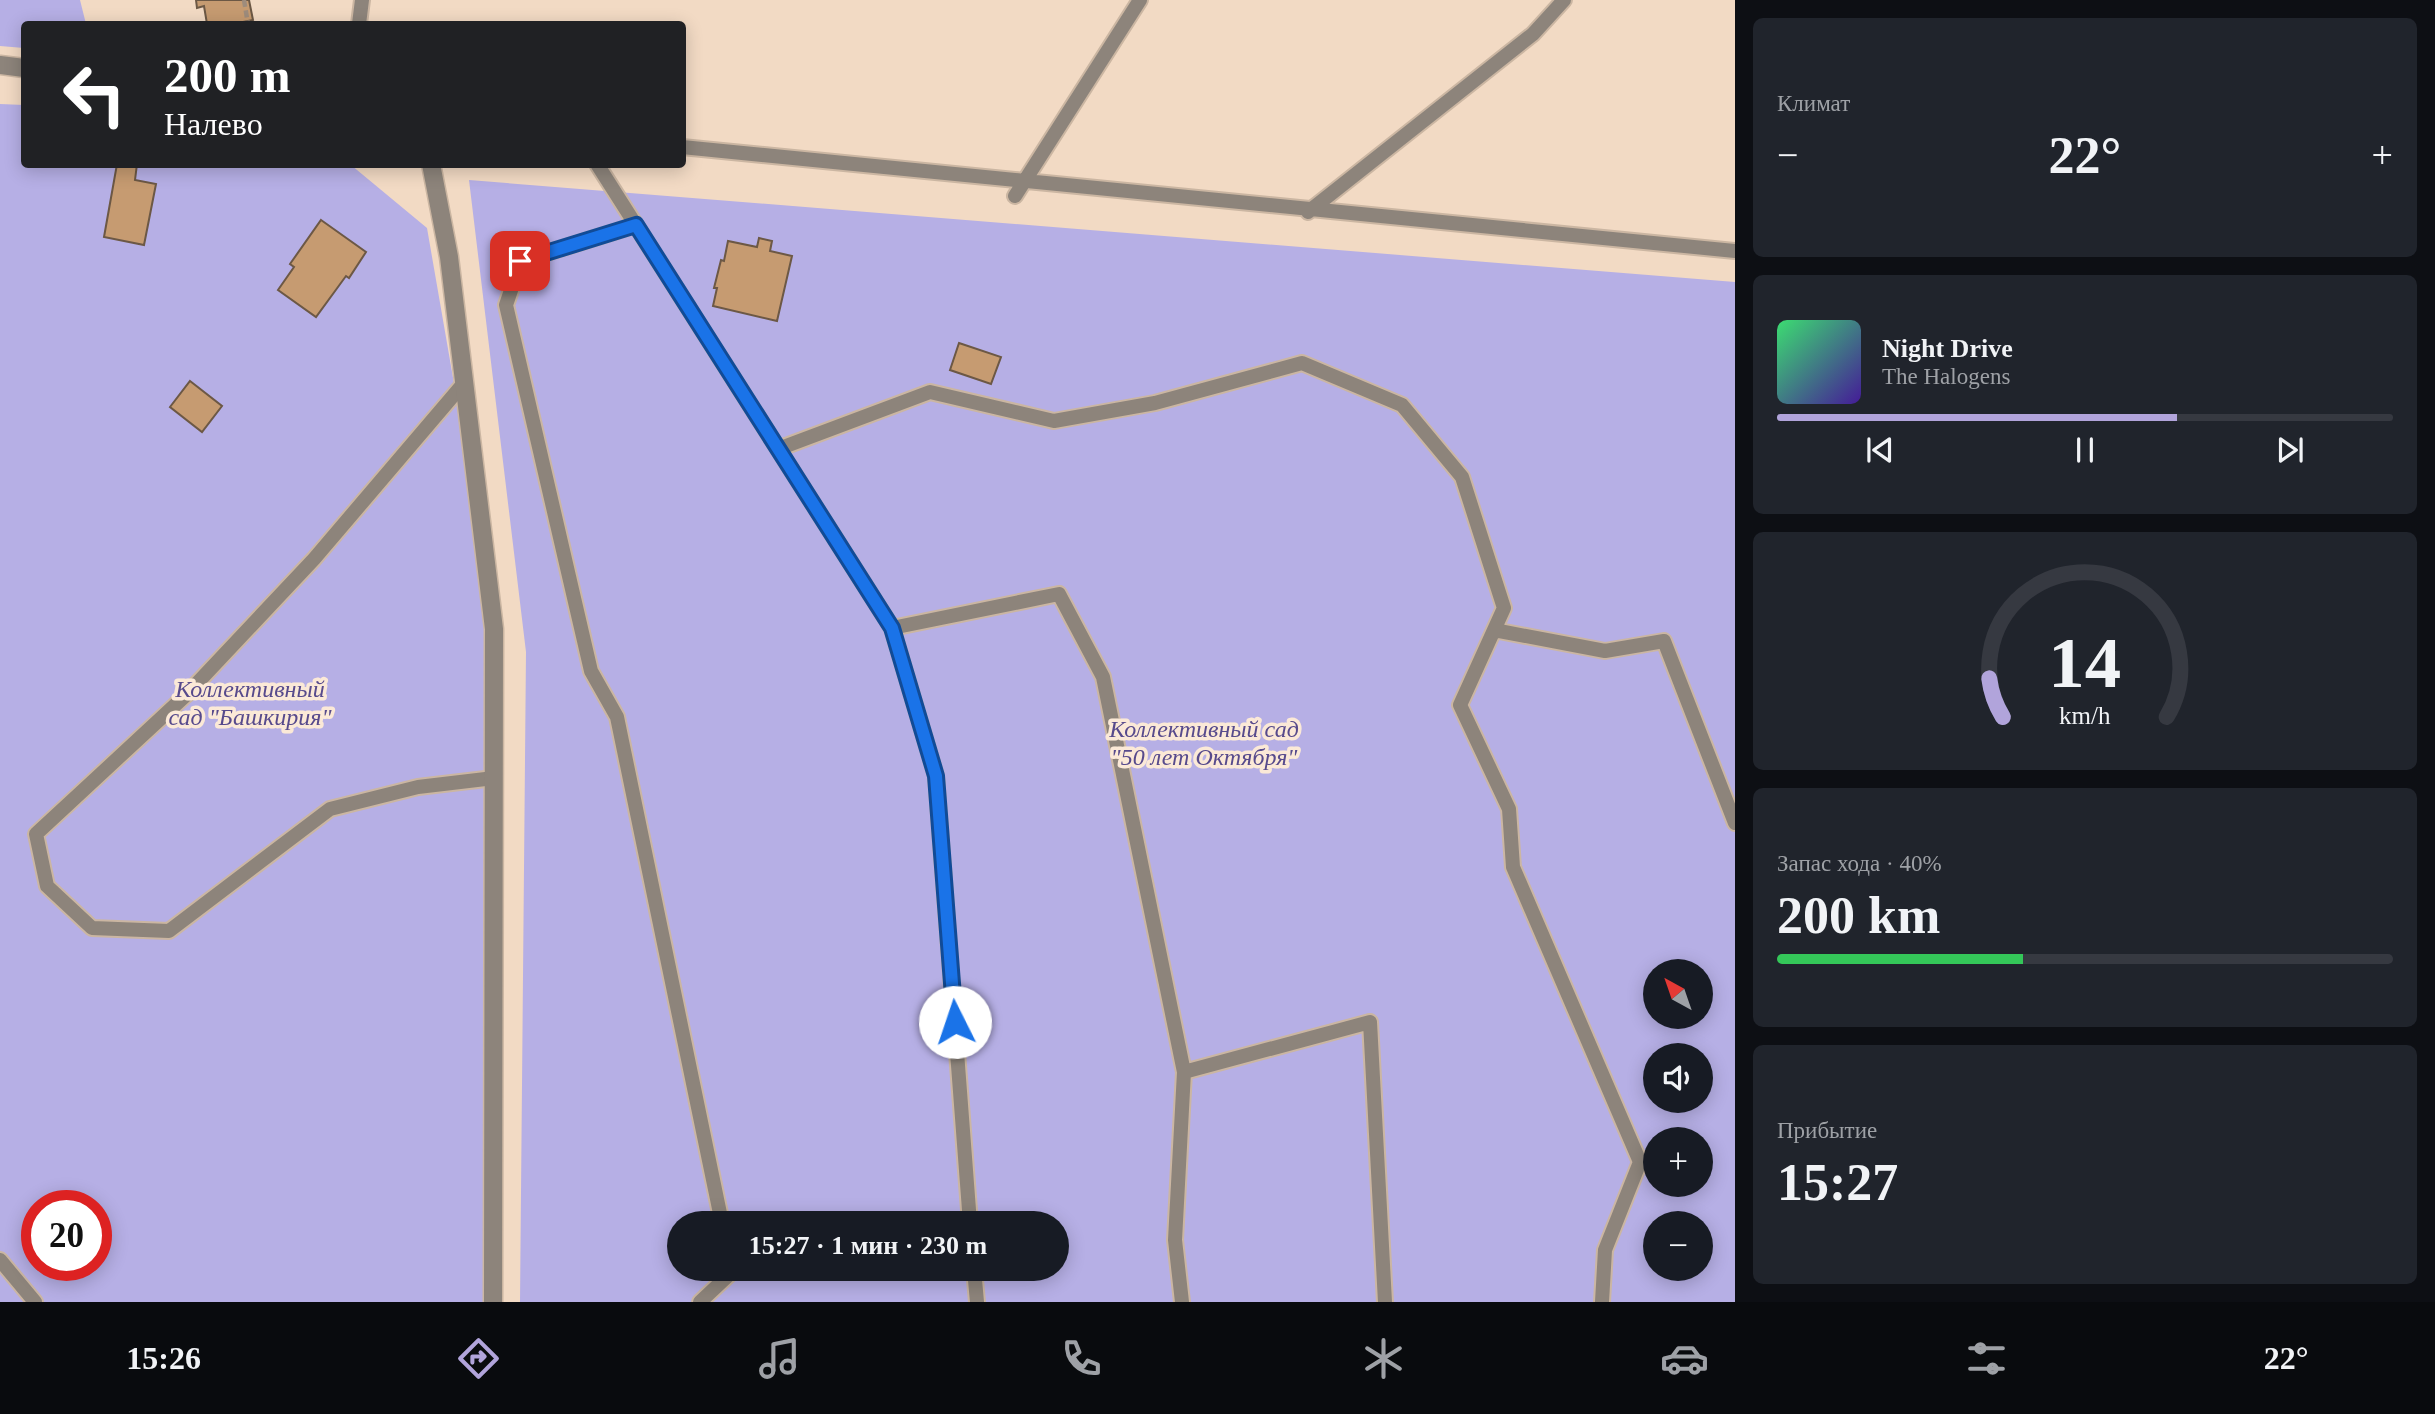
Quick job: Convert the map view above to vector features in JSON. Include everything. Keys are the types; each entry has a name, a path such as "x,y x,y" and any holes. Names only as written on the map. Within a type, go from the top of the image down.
{"street":[{"path":"0,65 21,68"},
{"path":"432,168 449,257 494,629 493,1302"}],"lane":[{"path":"359,21 362,0"},
{"path":"1015,195 1140,0"},
{"path":"1308,212 1533,34 1564,0"},
{"path":"686,147 1308,212 1735,251"},
{"path":"600,168 892,628 936,776 969,1211"},
{"path":"636,225 520,261 506,305 591,671 617,717 720,1211"},
{"path":"778,449 930,392 1054,421 1155,403 1302,363 1402,405 1462,477 1504,608 1460,705 1509,809 1513,867 1640,1161 1605,1250 1602,1302"},
{"path":"464,383 314,559 186,695 36,834 47,886 92,928 169,932 330,809 418,787 494,778"},
{"path":"892,628 1059,594 1104,677 1184,1072 1175,1240 1182,1302"},
{"path":"1494,630 1605,652 1664,641 1735,823"},
{"path":"1184,1072 1370,1022 1385,1302"},
{"path":"0,1259 35,1302"},
{"path":"700,1302 722,1281"},
{"path":"975,1281 977,1302"}],"path":[{"path":"244,0 248,21"}],"green space":[{"path":"0,0 80,0 85,21 21,21 21,48 0,46"},
{"name":"Коллективный сад \"Башкирия\"","path":"0,104 21,105 21,168 355,168 427,228 501,654 491,1302 0,1302"},
{"name":"Коллективный сад \"50 лет Октября\"","path":"469,180 1735,282 1735,1302 520,1302 526,652"}],"building":[{"path":"196,0 249,0 253,20 206,21 204,6 197,8"},
{"path":"116,168 136,168 135,180 156,184 144,245 104,237"},
{"path":"321,220 366,252 349,278 346,276 316,317 278,290 294,267 290,264"},
{"path":"759,238 772,241 770,251 792,256 777,321 713,306 717,288 714,288 728,241 757,247"},
{"path":"959,343 1001,357 991,384 950,370"},
{"path":"190,381 222,406 202,432 170,407"}],"route":[{"path":"520,261 636,225 892,628 936,776 955,1022"}]}
